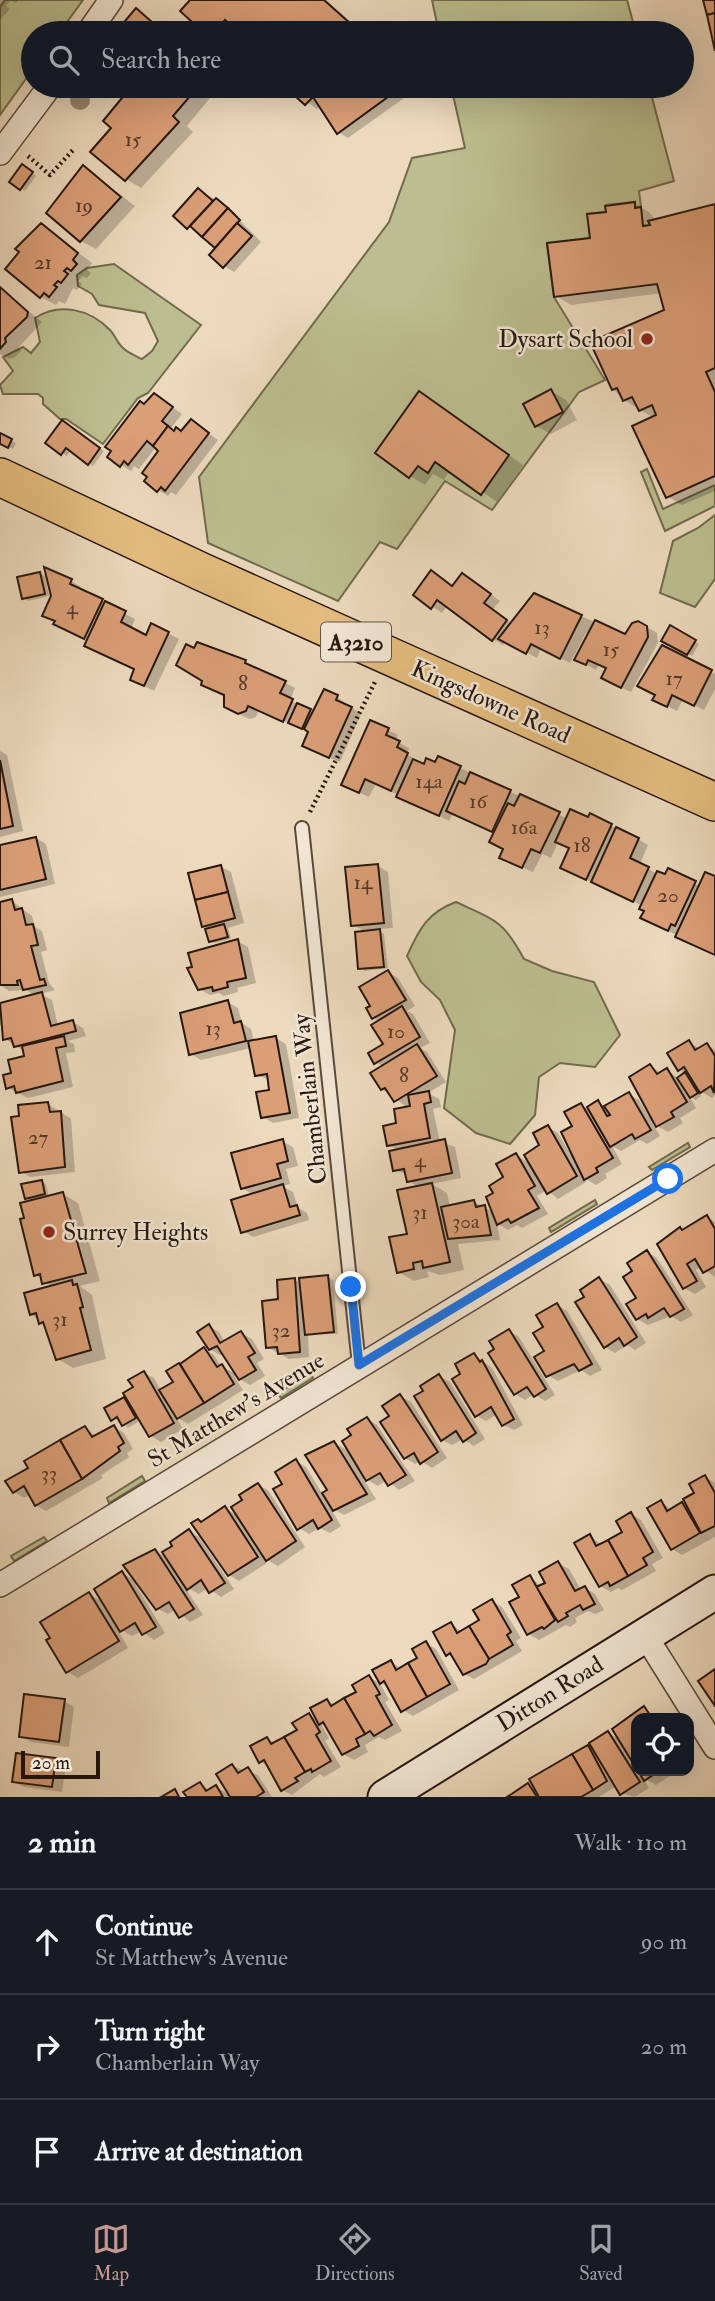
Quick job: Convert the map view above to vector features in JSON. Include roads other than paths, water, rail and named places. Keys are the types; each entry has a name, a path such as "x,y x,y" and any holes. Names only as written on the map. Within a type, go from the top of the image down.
{"main road":[{"name":"Kingsdowne Road","path":"0,477 201,572 715,802"},
{"name":"Ditton Road","path":"385,1797 715,1592"}],"street":[{"path":"96,21 111,0"},
{"path":"11,152 48,98"},
{"name":"St Matthew's Avenue","path":"0,1585 715,1150"},
{"path":"645,1635 715,1747"}],"lane":[{"name":"Chamberlain Way","path":"302,828 359,1365"}],"place":[{"name":"Dysart School","path":"647,339"},
{"name":"Surrey Heights","path":"49,1232"}]}
